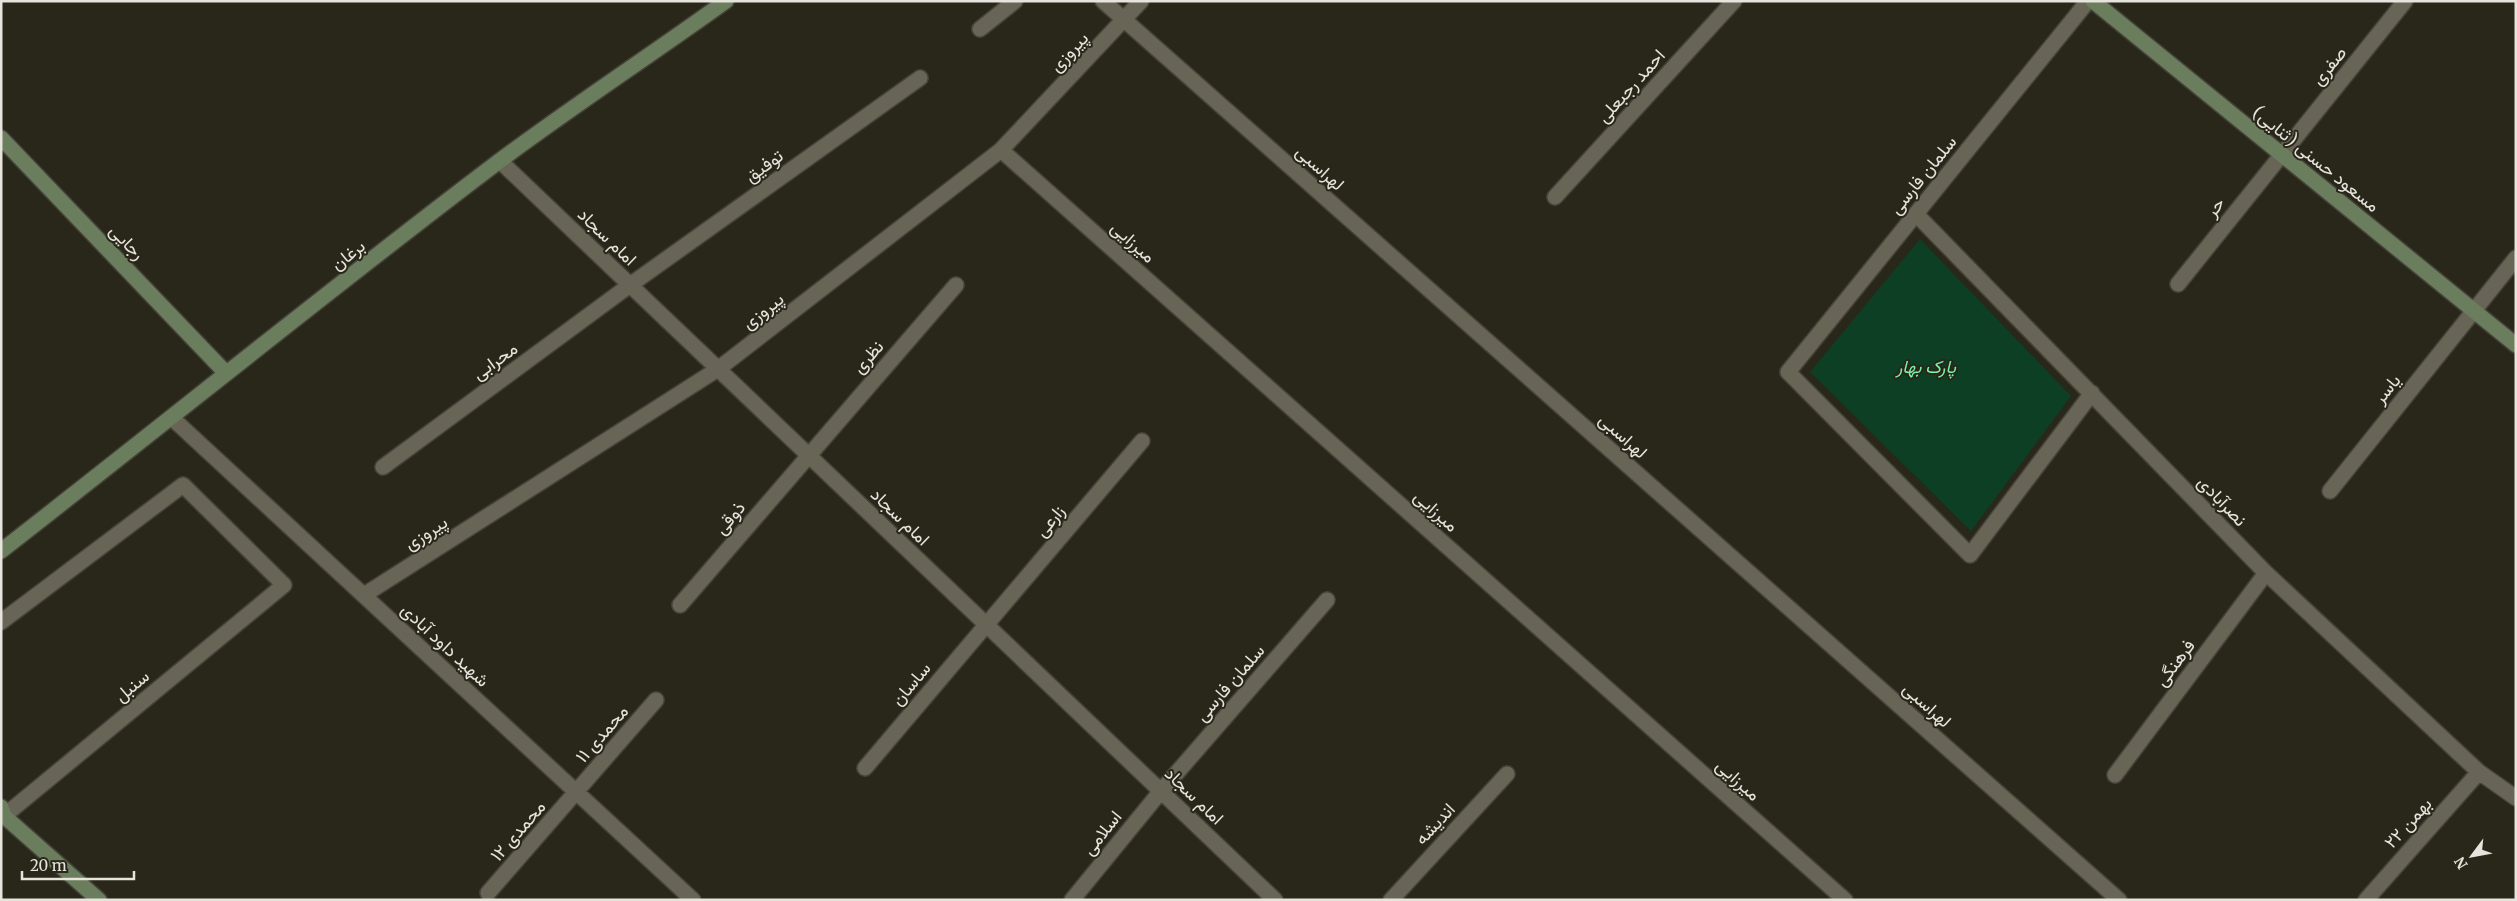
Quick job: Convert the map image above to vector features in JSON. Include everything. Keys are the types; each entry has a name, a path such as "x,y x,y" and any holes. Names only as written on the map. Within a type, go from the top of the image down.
{"main road":[{"name":"برغان","path":"1,551 172,418 226,373 500,161 726,1"},
{"name":"مسعود حسنی (ثنایی)","path":"2093,1 2516,345"},
{"name":"رجایی","path":"1,138 226,373"},
{"path":"2,815 99,900"}],"street":[{"path":"980,29 1015,1"},
{"name":"لهراسبی","path":"1103,1 2119,900"},
{"name":"پیروزی","path":"364,595 718,369 1001,150 1141,1"},
{"name":"احمد رجبعلی","path":"1555,197 1734,1"},
{"name":"سلمان فارسی","path":"2088,1 1788,372 1970,555 2092,393"},
{"name":"صفری","path":"2282,155 2405,1"},
{"name":"توفیق","path":"630,285 920,78"},
{"name":"میرزایی","path":"1001,150 1845,900"},
{"name":"حر","path":"2178,284 2282,155"},
{"name":"امام سجاد","path":"500,161 1275,900"},
{"name":"نصرآبادی","path":"1916,214 2266,573 2479,772 2516,798"},
{"name":"یاسر","path":"2330,491 2516,258"},
{"name":"محرابی","path":"383,467 630,285"},
{"name":"نظری","path":"808,455 956,285"},
{"name":"شهید داود آبادی","path":"172,418 693,900"},
{"name":"زارعی","path":"986,625 1142,442"},
{"name":"ذوقی","path":"680,605 808,455"},
{"name":"سنبل","path":"1,622 183,485 284,585 2,815"},
{"name":"فرهنگی","path":"2115,775 2266,573"},
{"name":"سلمان فارسی","path":"1161,791 1327,600"},
{"name":"ساسان","path":"865,768 986,625"},
{"name":"محمدی ۱۱","path":"577,792 656,700"},
{"name":"۲۲ بهمن","path":"2366,900 2479,772"},
{"name":"اندیشه","path":"1390,900 1507,774"},
{"name":"اسلامی","path":"1072,900 1161,791"},
{"name":"محمدی ۱۲","path":"488,893 577,792"}],"green space":[{"name":"پارک‌ بهار","path":"1920,239 2071,396 1971,531 1810,372"}]}
